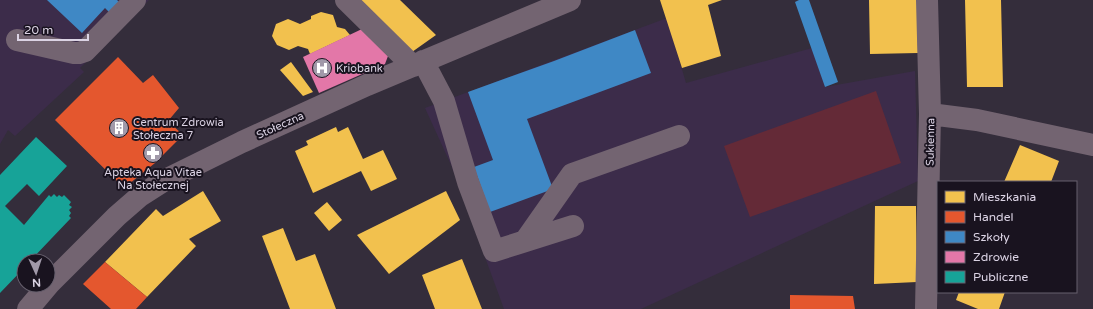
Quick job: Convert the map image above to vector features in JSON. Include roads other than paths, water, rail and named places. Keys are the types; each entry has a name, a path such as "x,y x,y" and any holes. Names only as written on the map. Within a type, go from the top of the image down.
{"street":[{"path":"17,40 79,53 84,51 135,0"},
{"path":"346,0 418,63 444,101 468,182 494,251 573,226"},
{"name":"Stołeczna","path":"28,309 50,283 117,216 140,196 164,180 242,142 418,63 570,0"},
{"name":"Sukienna","path":"926,309 930,114 927,0"},
{"path":"930,114 976,120 1093,145"},
{"path":"525,241 572,174 679,136"}],"place":[{"name":"Kriobank","path":"322,68"},
{"name":"Centrum Zdrowia Stołeczna 7","path":"119,128"},
{"name":"Apteka Aqua Vitae Na Stołecznej","path":"153,153"}]}
